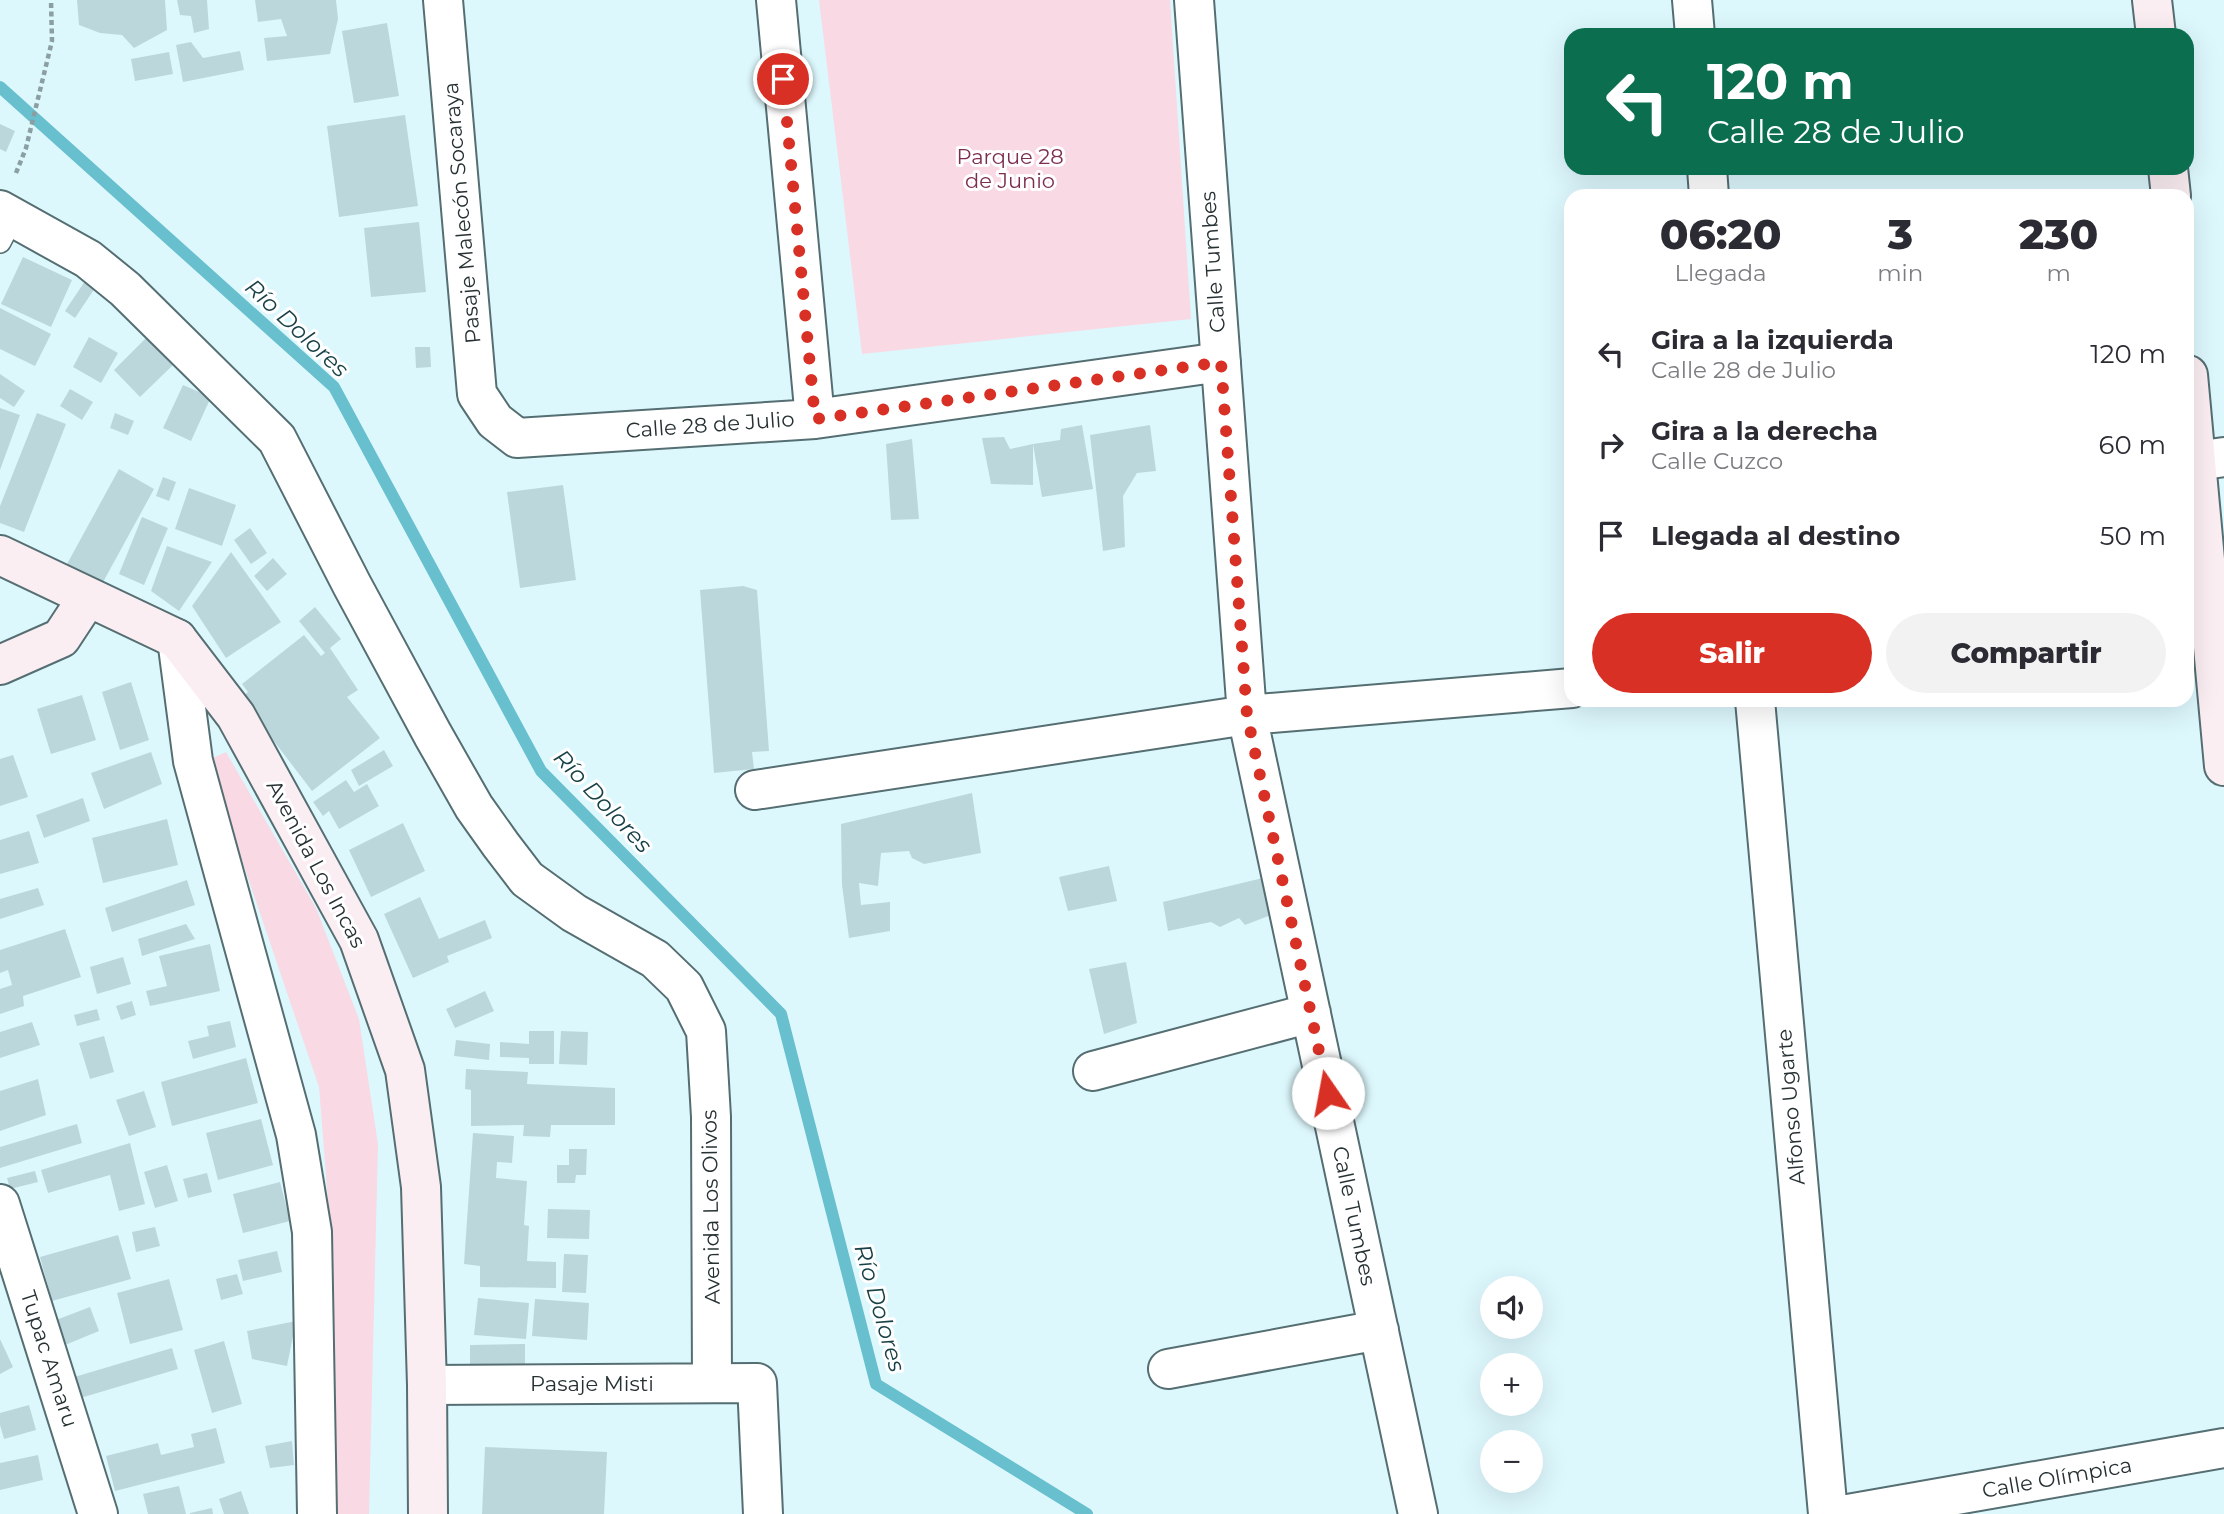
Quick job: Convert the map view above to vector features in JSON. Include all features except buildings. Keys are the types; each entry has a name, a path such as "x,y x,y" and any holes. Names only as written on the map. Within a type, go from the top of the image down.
{"main road":[{"path":"2152,0 2155,28"},
{"path":"2194,398 2210,459 2200,635 2224,766"},
{"name":"Avenida Los Incas","path":"9,569 88,597 177,639 236,716 359,940 405,1070 421,1187 428,1514"},
{"path":"0,665 61,638 88,597"}],"street":[{"name":"Pasaje Malecón Socaraya","path":"443,0 477,394 495,421"},
{"path":"776,0 815,419"},
{"name":"Calle Tumbes","path":"1194,0 1247,715 1418,1514"},
{"path":"1692,0 1694,28"},
{"name":"Avenida Los Olivos","path":"6,212 88,259 125,289 276,439 433,735 474,807 501,845 527,879 574,913 655,959 684,987 706,1031 710,1117 712,1383"},
{"name":"Calle 28 de Julio","path":"495,421 517,438 815,419 1221,362"},
{"path":"177,639 193,761 296,1135 312,1232 317,1514"},
{"path":"755,790 1247,715 1564,689"},
{"name":"Alfonso Ugarte","path":"1756,707 1828,1514"},
{"path":"1093,1071 1311,1013"},
{"name":"Tupac Amaru","path":"0,1204 98,1514"},
{"path":"1168,1369 1379,1330"},
{"name":"Pasaje Misti","path":"427,1385 757,1383 763,1514"},
{"name":"Calle Olímpica","path":"1848,1514 2224,1448"}],"path":[{"path":"6,212 26,148 52,41 51,0"}],"green space":[{"name":"Parque 28 de Junio","path":"819,0 1170,0 1191,319 862,354"},
{"path":"226,752 316,908 359,1019 378,1144 369,1514 333,1514 329,1214 319,1087 208,760"}],"waterway":[{"name":"Río Dolores","path":"0,87 334,387 541,771 781,1014 876,1384 1087,1514"}],"route":[{"path":"783,79 815,419 1221,362 1247,715 1328,1093"}]}
